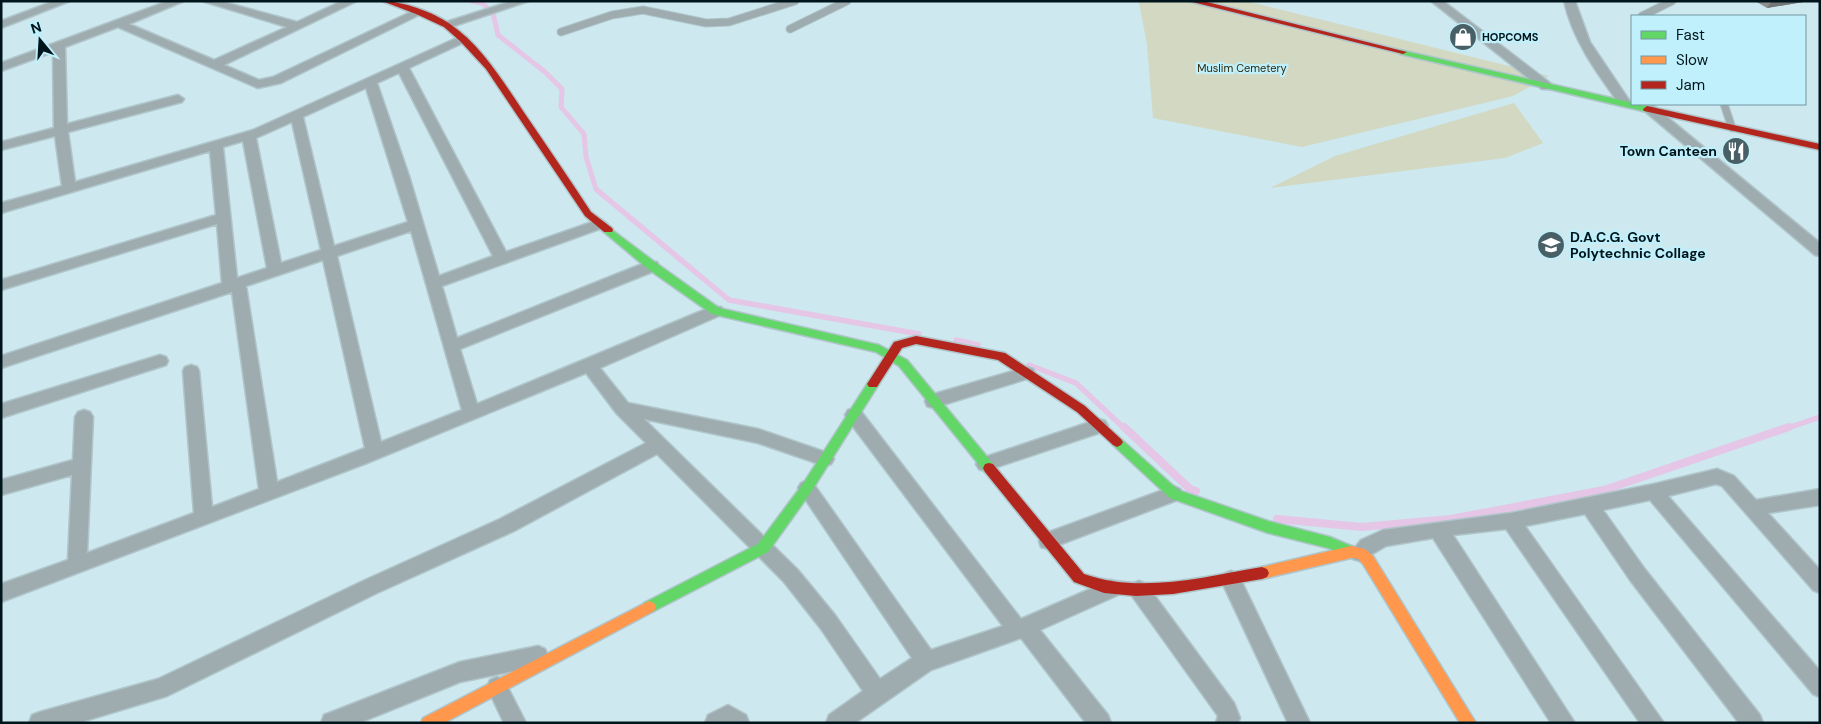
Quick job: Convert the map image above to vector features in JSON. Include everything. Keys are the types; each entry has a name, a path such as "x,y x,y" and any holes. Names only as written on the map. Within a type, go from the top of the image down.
{"street":[{"path":"1,25 65,1"},
{"path":"1,67 179,1"},
{"path":"207,1 298,26"},
{"path":"216,64 352,1"},
{"path":"386,1 419,12 447,25 463,39 489,67 588,214 652,266 716,311 880,349 903,364 1079,578 1111,589 1139,590 1230,580 1355,553 1383,538 1438,529 1511,521 1654,492 1717,476 1722,477 1753,508 1820,584"},
{"path":"447,25 524,1"},
{"path":"1192,1 1631,105"},
{"path":"1436,1 1546,86"},
{"path":"1569,1 1572,17 1588,52 1625,103"},
{"path":"120,24 216,64 253,83 268,83 419,12"},
{"path":"1,208 250,136 297,117 402,66 463,39"},
{"path":"59,47 61,130 69,188"},
{"path":"402,66 502,259"},
{"path":"370,82 416,224 472,413"},
{"path":"1,146 178,99"},
{"path":"1632,105 1820,147"},
{"path":"1651,110 1820,251"},
{"path":"297,117 375,452"},
{"path":"250,136 275,271"},
{"path":"216,146 222,218 269,492"},
{"path":"1,286 222,218"},
{"path":"1,362 416,224"},
{"path":"434,283 600,224"},
{"path":"452,346 652,266"},
{"path":"1,592 375,452 589,366 716,311"},
{"path":"428,723 763,548 806,488 898,346 916,340 1001,356 1081,409 1174,494 1268,527 1330,543 1368,560 1469,723"},
{"path":"1,412 160,361"},
{"path":"589,366 622,409 763,548 809,598 876,693"},
{"path":"191,371 204,517"},
{"path":"933,401 1027,373"},
{"path":"622,409 686,420 725,431 758,436 825,459"},
{"path":"854,415 1021,628 1100,723"},
{"path":"77,565 84,417"},
{"path":"985,464 1099,426"},
{"path":"40,723 160,688 206,668 370,588 507,525 659,445"},
{"path":"1,488 81,465"},
{"path":"806,488 926,661"},
{"path":"1654,492 1820,687"},
{"path":"1048,541 1174,494"},
{"path":"1753,508 1820,497"},
{"path":"1588,505 1637,574 1752,723"},
{"path":"1511,521 1653,723"},
{"path":"1438,529 1564,723"},
{"path":"1230,580 1298,723"},
{"path":"837,723 876,693 926,661 943,657 1021,628 1111,589"},
{"path":"1139,590 1226,710 1229,718 1227,723"},
{"path":"332,723 460,672 569,650"},
{"path":"497,687 515,723"},
{"path":"716,723 728,716 738,723"}],"lane":[{"path":"561,32 617,15 642,10 657,11 705,22 726,22 795,1"},
{"path":"790,29 847,1"},
{"path":"1644,15 1672,1"},
{"path":"1724,105 1732,128"}],"green space":[{"name":"Muslim Cemetery","path":"1141,1 1246,1 1549,76 1513,96 1302,147 1153,118 1147,44 1139,3"},
{"path":"1514,103 1543,143 1505,158 1270,188 1335,156"}],"waterway":[{"path":"472,1 482,3 493,13 498,35 545,72 562,89 561,107 584,134 586,157 596,189 599,191"},
{"path":"597,190 729,300 919,334"},
{"path":"956,340 978,345"},
{"path":"1029,365 1076,383 1125,429"},
{"path":"1785,429 1820,417"},
{"path":"1124,427 1190,489 1196,491"},
{"path":"1277,519 1362,527 1451,519 1604,490 1789,427"}],"traffic: fast":[{"path":"1403,52 1647,109"},
{"path":"608,230 652,266 716,311 879,349 903,363 989,468"},
{"path":"649,607 763,548 807,488 873,384"},
{"path":"1117,442 1174,494 1268,527 1330,543 1351,552"}],"traffic: slow":[{"path":"1262,573 1351,552 1360,553 1368,560 1469,723"},
{"path":"428,723 649,607"}],"traffic: jam":[{"path":"386,1 419,12 447,25 463,39 489,67 588,214 608,230"},
{"path":"1192,1 1403,52"},
{"path":"1647,109 1820,147"},
{"path":"873,384 898,345 916,340 1001,356 1081,409 1117,442"},
{"path":"989,468 1079,578 1104,587 1136,590 1173,588 1262,573"}],"place":[{"name":"HOPCOMS","path":"1463,37"},
{"name":"Town Canteen","path":"1736,151"},
{"name":"D.A.C.G. Govt Polytechnic Collage","path":"1551,245"}]}
